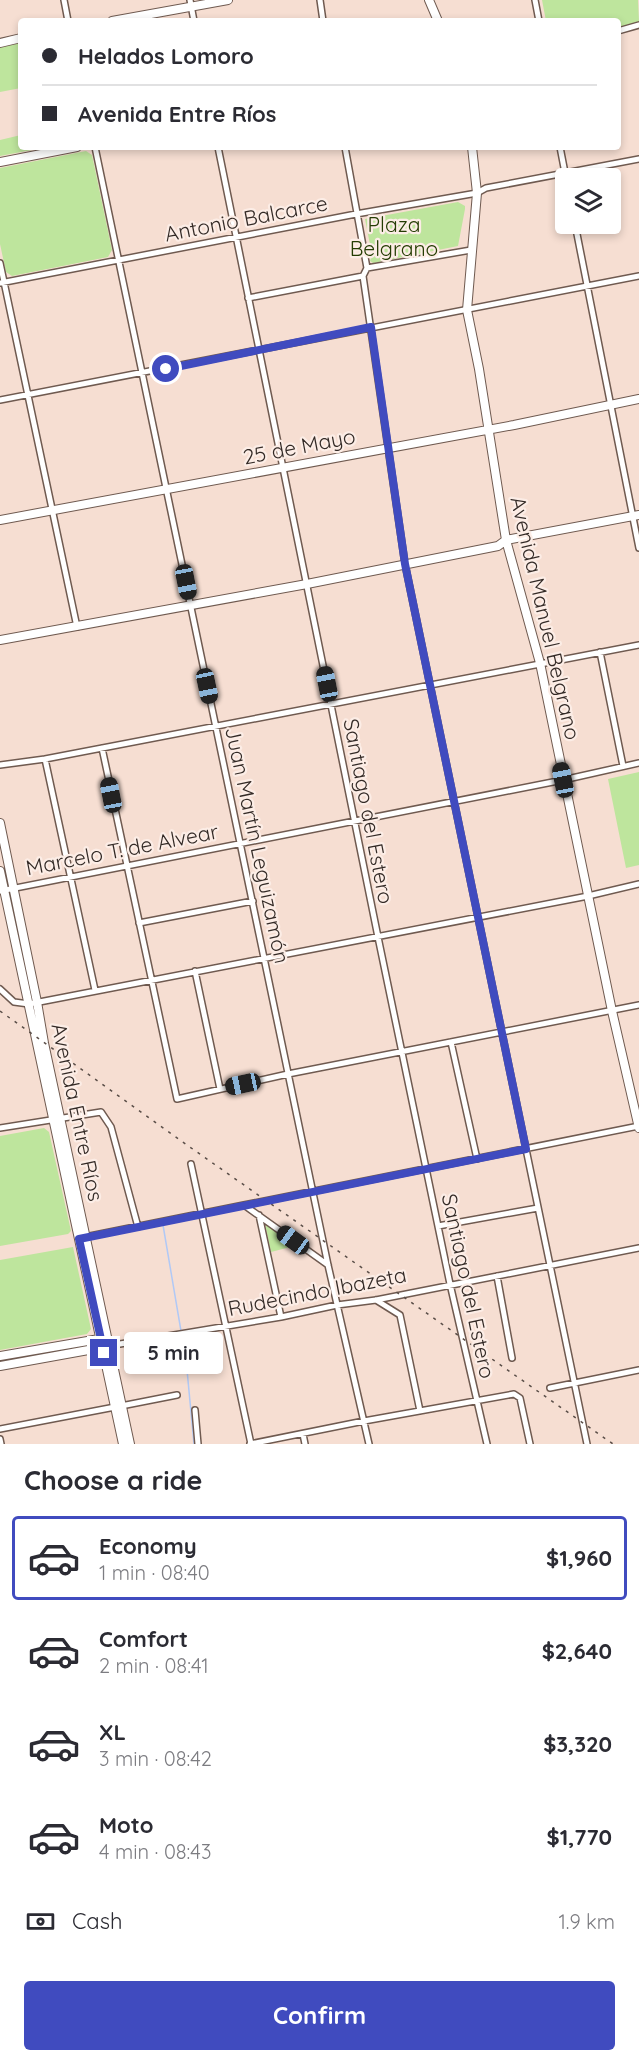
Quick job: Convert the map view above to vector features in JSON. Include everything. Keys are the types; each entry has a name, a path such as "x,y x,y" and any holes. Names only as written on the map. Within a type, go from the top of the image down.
{"main road":[{"path":"125,18 191,3 228,0"},
{"path":"429,0 437,18"},
{"path":"0,43 18,39"},
{"path":"0,162 62,150"},
{"name":"Avenida Manuel Belgrano","path":"472,150 477,193 467,310 506,540 540,663 612,1011 639,1127"},
{"name":"25 de Mayo","path":"0,520 639,399"},
{"path":"0,640 308,584 498,546 506,540 636,515"},
{"name":"Avenida Entre Ríos","path":"0,823 42,1052 105,1342 123,1444"},
{"name":"Avenida Entre Ríos","path":"0,871 2,890 33,1003"},
{"name":"Rudecindo Ibazeta","path":"0,1356 105,1342"},
{"name":"Rudecindo Ibazeta","path":"0,1365 105,1342"},
{"name":"Avenida Entre Ríos","path":"118,1406 130,1444"}],"street":[{"path":"64,0 68,18"},
{"path":"320,0 323,18"},
{"path":"535,0 538,18"},
{"path":"191,3 194,18"},
{"path":"621,30 639,26"},
{"name":"Juan Martín Leguizamón","path":"96,150 328,1265 369,1444"},
{"name":"Santiago del Estero","path":"219,150 378,937 450,1284 487,1444"},
{"path":"345,150 367,268 363,276 405,564 587,1444"},
{"path":"561,150 564,168"},
{"name":"Antonio Balcarce","path":"600,168 639,159"},
{"name":"Antonio Balcarce","path":"2,283 356,214 477,193 486,188 555,178"},
{"path":"577,234 611,405 636,515 639,548"},
{"path":"367,268 471,250"},
{"path":"0,263 2,283 77,627"},
{"path":"248,298 363,276"},
{"path":"0,400 639,276"},
{"path":"0,765 45,759 639,645"},
{"path":"600,652 623,766"},
{"path":"102,748 177,1099 288,1074 639,1005"},
{"path":"45,759 95,990"},
{"name":"Marcelo T. de Alvear","path":"2,890 454,802 639,763"},
{"path":"0,989 14,1002 33,1003 479,918 639,884"},
{"path":"139,923 253,901"},
{"path":"195,971 220,1089"},
{"path":"451,1042 477,1159"},
{"path":"0,1128 100,1112 111,1127 138,1227"},
{"path":"82,1238 639,1127"},
{"path":"191,1164 224,1327 251,1444 514,1394 520,1398 530,1444"},
{"path":"244,1205 328,1265"},
{"path":"438,1226 538,1208"},
{"path":"259,1215 281,1317"},
{"name":"Rudecindo Ibazeta","path":"105,1342 224,1327 281,1317 550,1267 639,1248"},
{"path":"498,1276 512,1358"},
{"path":"376,1300 400,1315 420,1411"},
{"path":"550,1388 639,1370"},
{"path":"0,1429 177,1395"},
{"path":"195,1410 198,1444"},
{"path":"303,1434 306,1444"},
{"path":"0,1438 1,1444"}],"green space":[{"path":"542,0 638,0 639,21 636,24 621,27 621,18 545,18"},
{"path":"18,44 18,89 0,92 0,47"},
{"path":"18,136 18,150 32,150 0,156 0,140"},
{"path":"86,151 92,155 112,250 108,257 12,276 6,272 0,244 0,168"},
{"name":"Plaza Belgrano","path":"458,202 465,206 465,209 458,246 373,263 370,261 372,255 365,219"},
{"path":"639,772 639,865 626,868 608,779"},
{"path":"44,1128 49,1132 71,1231 68,1234 0,1246 0,1136"},
{"path":"264,1219 298,1245 271,1252"},
{"path":"73,1247 91,1329 87,1334 0,1350 0,1260"}],"waterway":[{"path":"163,1225 181,1331"},
{"path":"184,1338 194,1444"}],"railway":[{"path":"0,1011 613,1444"}],"route":[{"path":"104,1353 79,1239 526,1149 405,564 371,327 166,369"}]}
